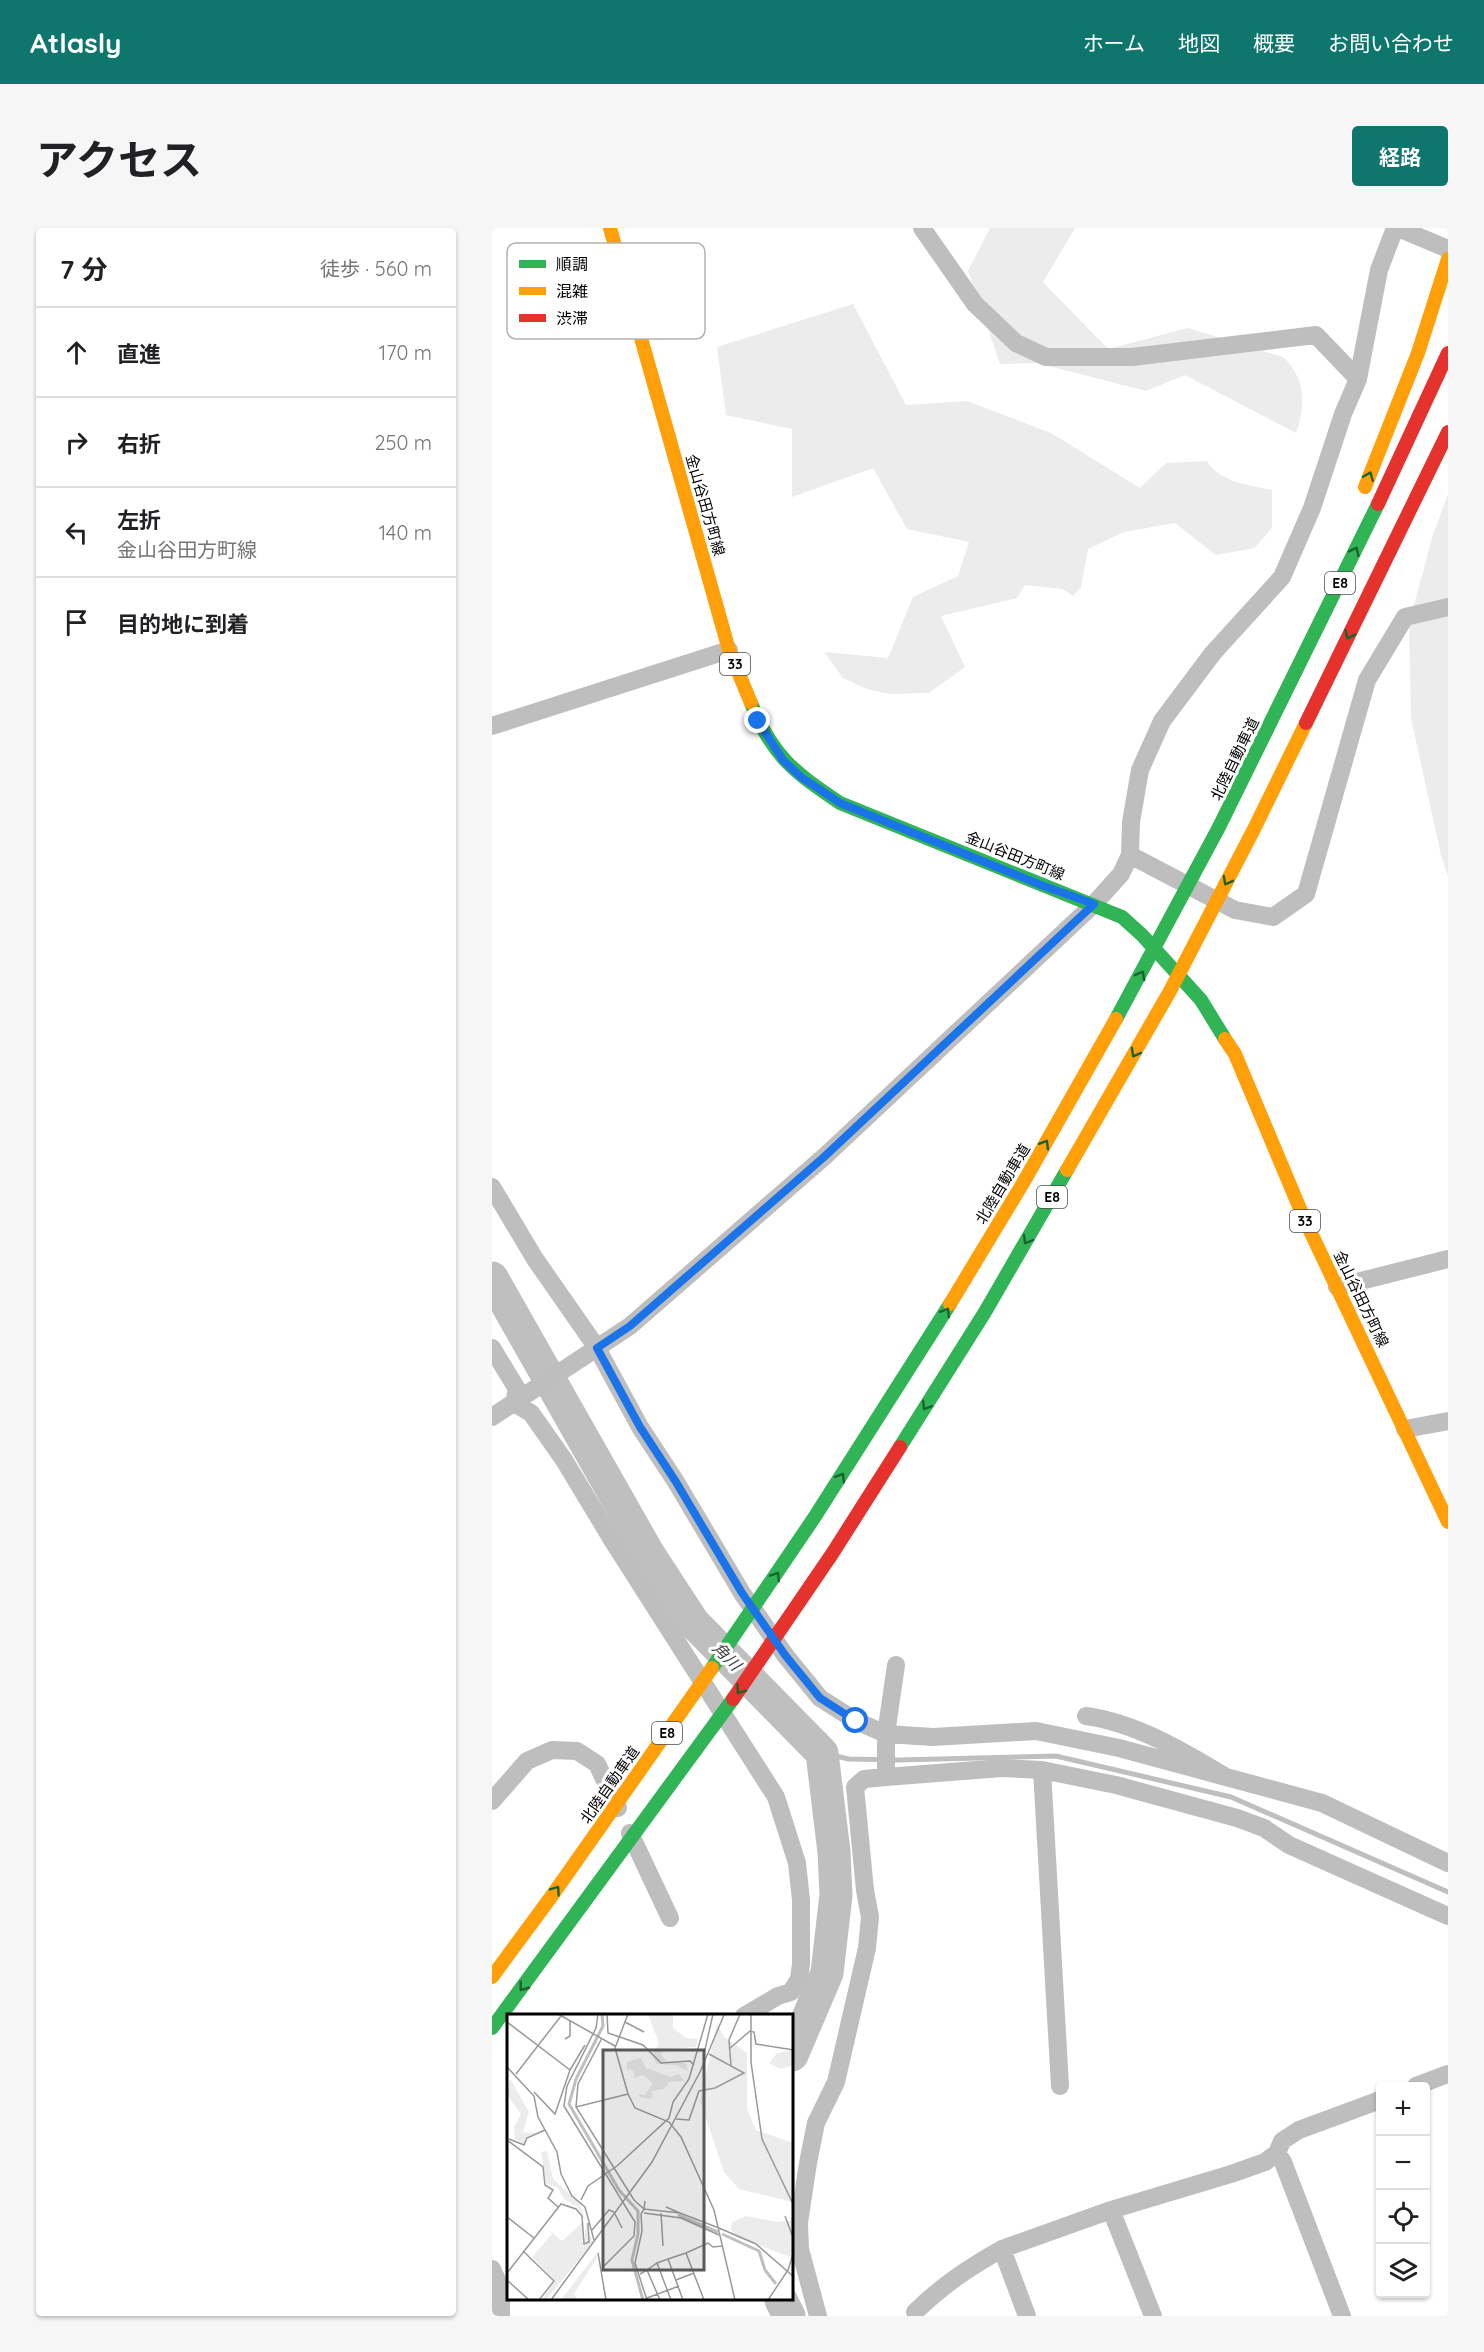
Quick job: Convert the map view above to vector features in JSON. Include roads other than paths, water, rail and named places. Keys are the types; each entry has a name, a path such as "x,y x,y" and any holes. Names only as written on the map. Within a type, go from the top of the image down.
{"main road":[{"name":"金山谷田方町線","path":"610,228 614,243"},
{"path":"1359,502 1418,352 1448,259"},
{"name":"金山谷田方町線","path":"641,339 729,650 758,721 770,741 783,760 840,803 1122,917 1142,935 1201,1000 1235,1054 1303,1216 1448,1522"},
{"name":"北陸自動車道","path":"492,1977 522,1938 768,1589 958,1293 1083,1080 1227,811 1410,440 1448,352"},
{"name":"E8","path":"492,2028 713,1729 790,1617 973,1332 1170,991 1254,829 1448,432"},
{"path":"1251,764 1336,556"}],"street":[{"path":"922,228 975,304 1016,343 1046,357 1132,357 1316,335 1358,379"},
{"path":"492,1417 630,1326 824,1157 1094,904 1121,874 1130,855 1131,822 1140,770 1162,721 1213,653 1282,577 1312,508 1343,414 1358,379 1379,270 1396,228 1448,249"},
{"path":"1130,855 1235,910 1274,917 1306,894 1367,680 1405,617 1448,607"},
{"path":"492,726 729,650"},
{"path":"492,1187 535,1259 595,1350 742,1593 785,1655 820,1698 856,1721 886,1734 933,1737 1036,1731 1119,1748 1322,1803 1448,1863"},
{"path":"1337,1287 1448,1259"},
{"path":"492,1348 517,1389 516,1402"},
{"path":"516,1402 531,1413 564,1460 614,1543 776,1797 797,1863 801,1900 801,1964 798,1979 791,1992 778,1996 747,2014"},
{"path":"1405,1428 1448,1421"},
{"path":"886,1777 886,1734 896,1665"},
{"path":"1086,1716 1105,1719 1150,1736 1195,1758 1226,1777"},
{"path":"492,1801 527,1761 552,1750 577,1751 597,1764 670,1918"},
{"path":"818,2316 800,2249 799,2223 816,2123 836,2082 867,1948 870,1917 862,1870 855,1787 864,1779 1002,1768 1042,1770 1116,1785 1237,1818 1264,1828 1289,1845 1378,1887 1448,1916"},
{"path":"1042,1770 1060,2086"},
{"path":"1427,2082 1448,2074"},
{"path":"914,2315 939,2288 966,2268 1002,2249 1111,2210 1265,2162 1277,2153 1282,2141 1299,2130 1376,2101"},
{"path":"1277,2153 1283,2162 1342,2316"},
{"path":"1111,2210 1153,2316"},
{"path":"1002,2249 1027,2316"},
{"path":"500,2275 501,2316"}],"waterway":[{"name":"角川","path":"492,1278 648,1553 693,1622 822,1753 834,1852 836,1895 827,1973 794,2050"},
{"path":"822,1753 849,1759 899,1760 1056,1756 1231,1797 1448,1892"},
{"name":"角川","path":"782,2301 789,2316"}]}
